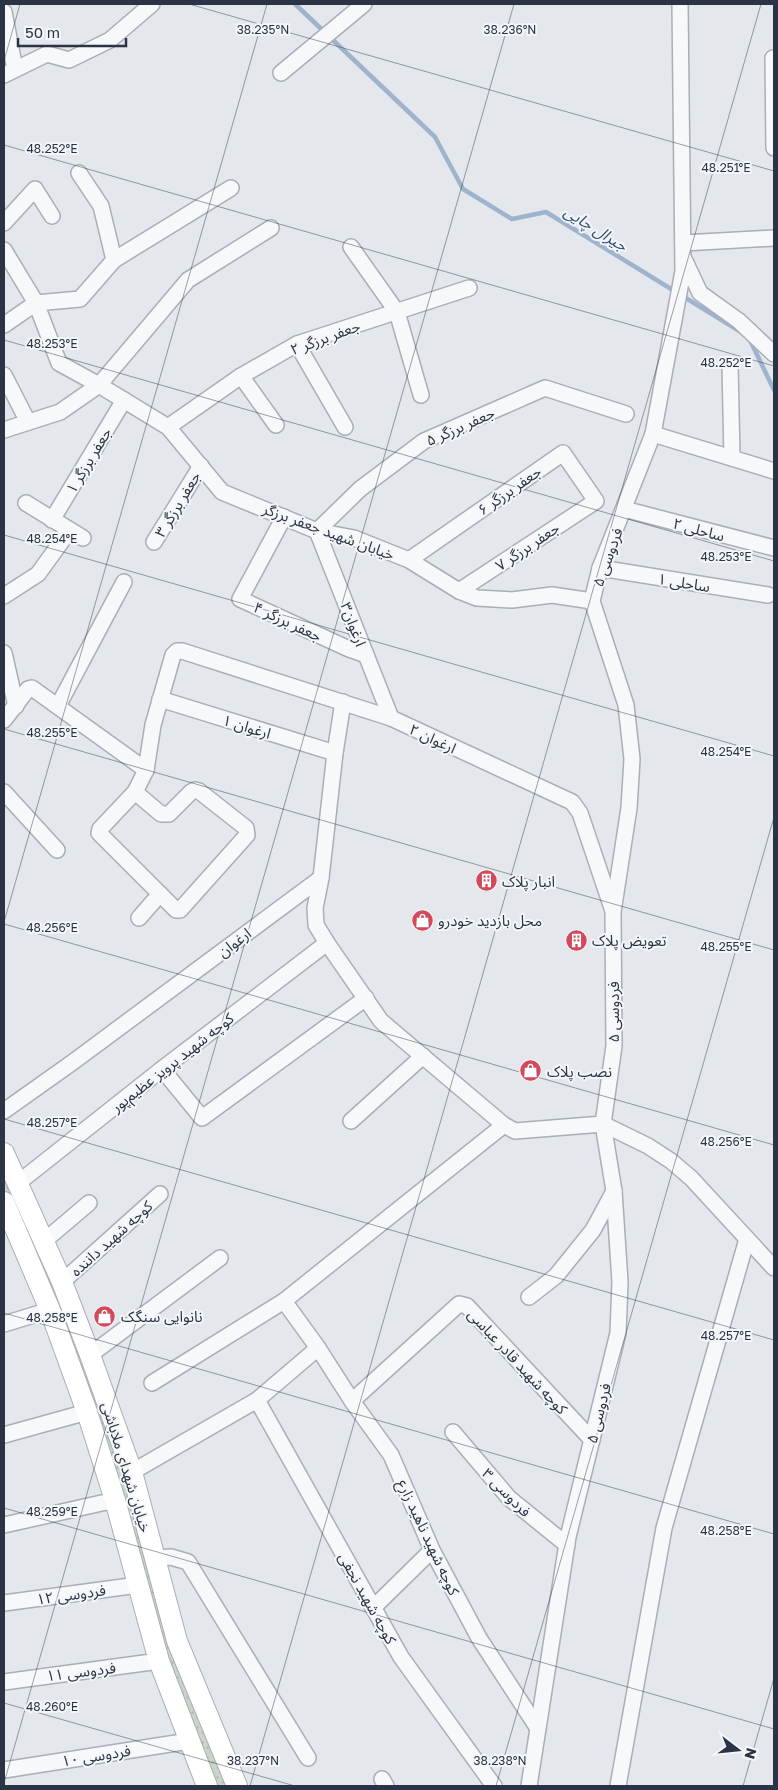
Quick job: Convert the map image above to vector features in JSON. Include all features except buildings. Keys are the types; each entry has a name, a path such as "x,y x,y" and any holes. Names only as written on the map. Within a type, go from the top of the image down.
{"main road":[{"name":"خیابان شهدای ملاباشی","path":"4,1153 62,1282 90,1355 132,1472 177,1641 237,1786"},
{"name":"خیابان شهدای ملاباشی","path":"4,1202 50,1310 87,1412 115,1500 159,1661 207,1786"}],"street":[{"path":"4,12 9,72 47,54 69,60 110,40 152,4"},
{"path":"281,73 364,4"},
{"path":"680,4 683,258 700,293 739,321 774,354"},
{"path":"773,58 774,148"},
{"path":"79,172 101,206 114,260"},
{"path":"4,325 36,303 80,299 114,260 231,188"},
{"path":"4,223 35,189 52,216"},
{"path":"4,430 60,412 98,385 188,280 270,228"},
{"path":"683,258 774,238"},
{"path":"351,247 397,312 421,395"},
{"name":"خیابان شهید جعفر برزگر","path":"4,250 36,303 59,363 168,427 222,492 317,530 354,538 409,560 459,591 477,598 512,600 552,595 592,600"},
{"name":"فردوسی ۵","path":"529,1786 568,1545 618,1333 619,1315 620,1282 614,1191 603,1124 614,1046 613,912 629,808 632,759 626,705 592,600 600,568 653,434 683,258"},
{"name":"جعفر برزگر ۲","path":"168,427 241,376 297,344 469,288"},
{"path":"297,344 345,427"},
{"path":"730,365 732,458"},
{"path":"4,375 28,422"},
{"path":"241,376 276,425"},
{"name":"جعفر برزگر ۵","path":"317,530 360,489 424,441 545,388 626,414"},
{"name":"جعفر برزگر ۱","path":"52,520 124,400"},
{"path":"653,434 774,471"},
{"name":"جعفر برزگر ۶","path":"409,560 562,453 596,501"},
{"name":"جعفر برزگر ۳","path":"154,542 201,466"},
{"name":"جعفر برزگر ۷","path":"459,591 596,501"},
{"path":"26,503 83,538"},
{"name":"ساحلی ۲","path":"624,509 774,548"},
{"name":"جعفر برزگر ۴","path":"284,517 240,599 366,655"},
{"name":"ارغوان۳","path":"317,530 391,718"},
{"path":"4,596 38,574 69,531"},
{"name":"ساحلی ۱","path":"600,568 768,595"},
{"path":"58,706 124,582"},
{"name":"ارغوان ۲","path":"160,699 173,655 177,651 391,718 572,802 580,813 613,912"},
{"path":"4,653 16,706"},
{"path":"4,720 28,689 32,688 146,770"},
{"path":"135,792 161,814 165,815 169,814 191,792 199,791 246,828 247,835 183,909 176,910 99,833 100,829 135,792 146,770 153,725 160,699"},
{"name":"ارغوان ۱","path":"160,699 335,753"},
{"path":"343,702 316,908 316,925 382,1021 504,1124 516,1131 603,1124 648,1146 672,1161 691,1178 774,1268"},
{"path":"4,792 57,850"},
{"name":"ارغوان","path":"4,1111 321,878"},
{"path":"139,918 160,894"},
{"name":"کوچه شهید پرویز عظیم‌پور","path":"18,1183 162,1069 327,943"},
{"path":"162,1069 202,1118 366,998"},
{"path":"351,1121 423,1056"},
{"path":"152,1383 284,1301 504,1124"},
{"path":"529,1297 562,1269 593,1230 614,1191"},
{"name":"کوچه شهید داننده","path":"62,1282 160,1194"},
{"path":"43,1242 89,1203"},
{"path":"618,1786 664,1528 747,1239"},
{"path":"90,1355 220,1258"},
{"name":"کوچه شهید ناهید زارع","path":"284,1301 390,1455 432,1550 478,1638 538,1727"},
{"name":"کوچه شهید قادر عباسی","path":"352,1401 459,1304 467,1306 592,1440"},
{"path":"4,1324 50,1310"},
{"path":"132,1472 257,1400 318,1348"},
{"name":"کوچه شهید نجفی","path":"257,1400 401,1657 494,1786"},
{"path":"4,1435 87,1412"},
{"name":"فردوسی ۳","path":"453,1432 510,1498 568,1545"},
{"path":"4,1525 115,1500"},
{"path":"373,1608 432,1550"},
{"path":"154,1558 171,1557 188,1562 308,1758"},
{"name":"فردوسی ۱۲","path":"4,1603 138,1585"},
{"name":"فردوسی ۱۱","path":"4,1682 159,1661"},
{"name":"فردوسی ۱۰","path":"4,1770 189,1741"}],"green space":[{"path":"4,1166 64,1301 230,1786 217,1786 168,1660 55,1309 4,1186"}],"waterway":[{"name":"جیرال چایی","path":"295,4 435,137 463,189 512,219 546,212 741,332"},
{"name":"جیرال چایی","path":"749,338 774,390"}],"place":[{"name":"انبار پلاک","path":"486,881"},
{"name":"محل بازدید خودرو","path":"422,920"},
{"name":"تعویض پلاک","path":"576,940"},
{"name":"نصب پلاک","path":"531,1071"},
{"name":"نانوایی سنگک","path":"105,1316"}]}
